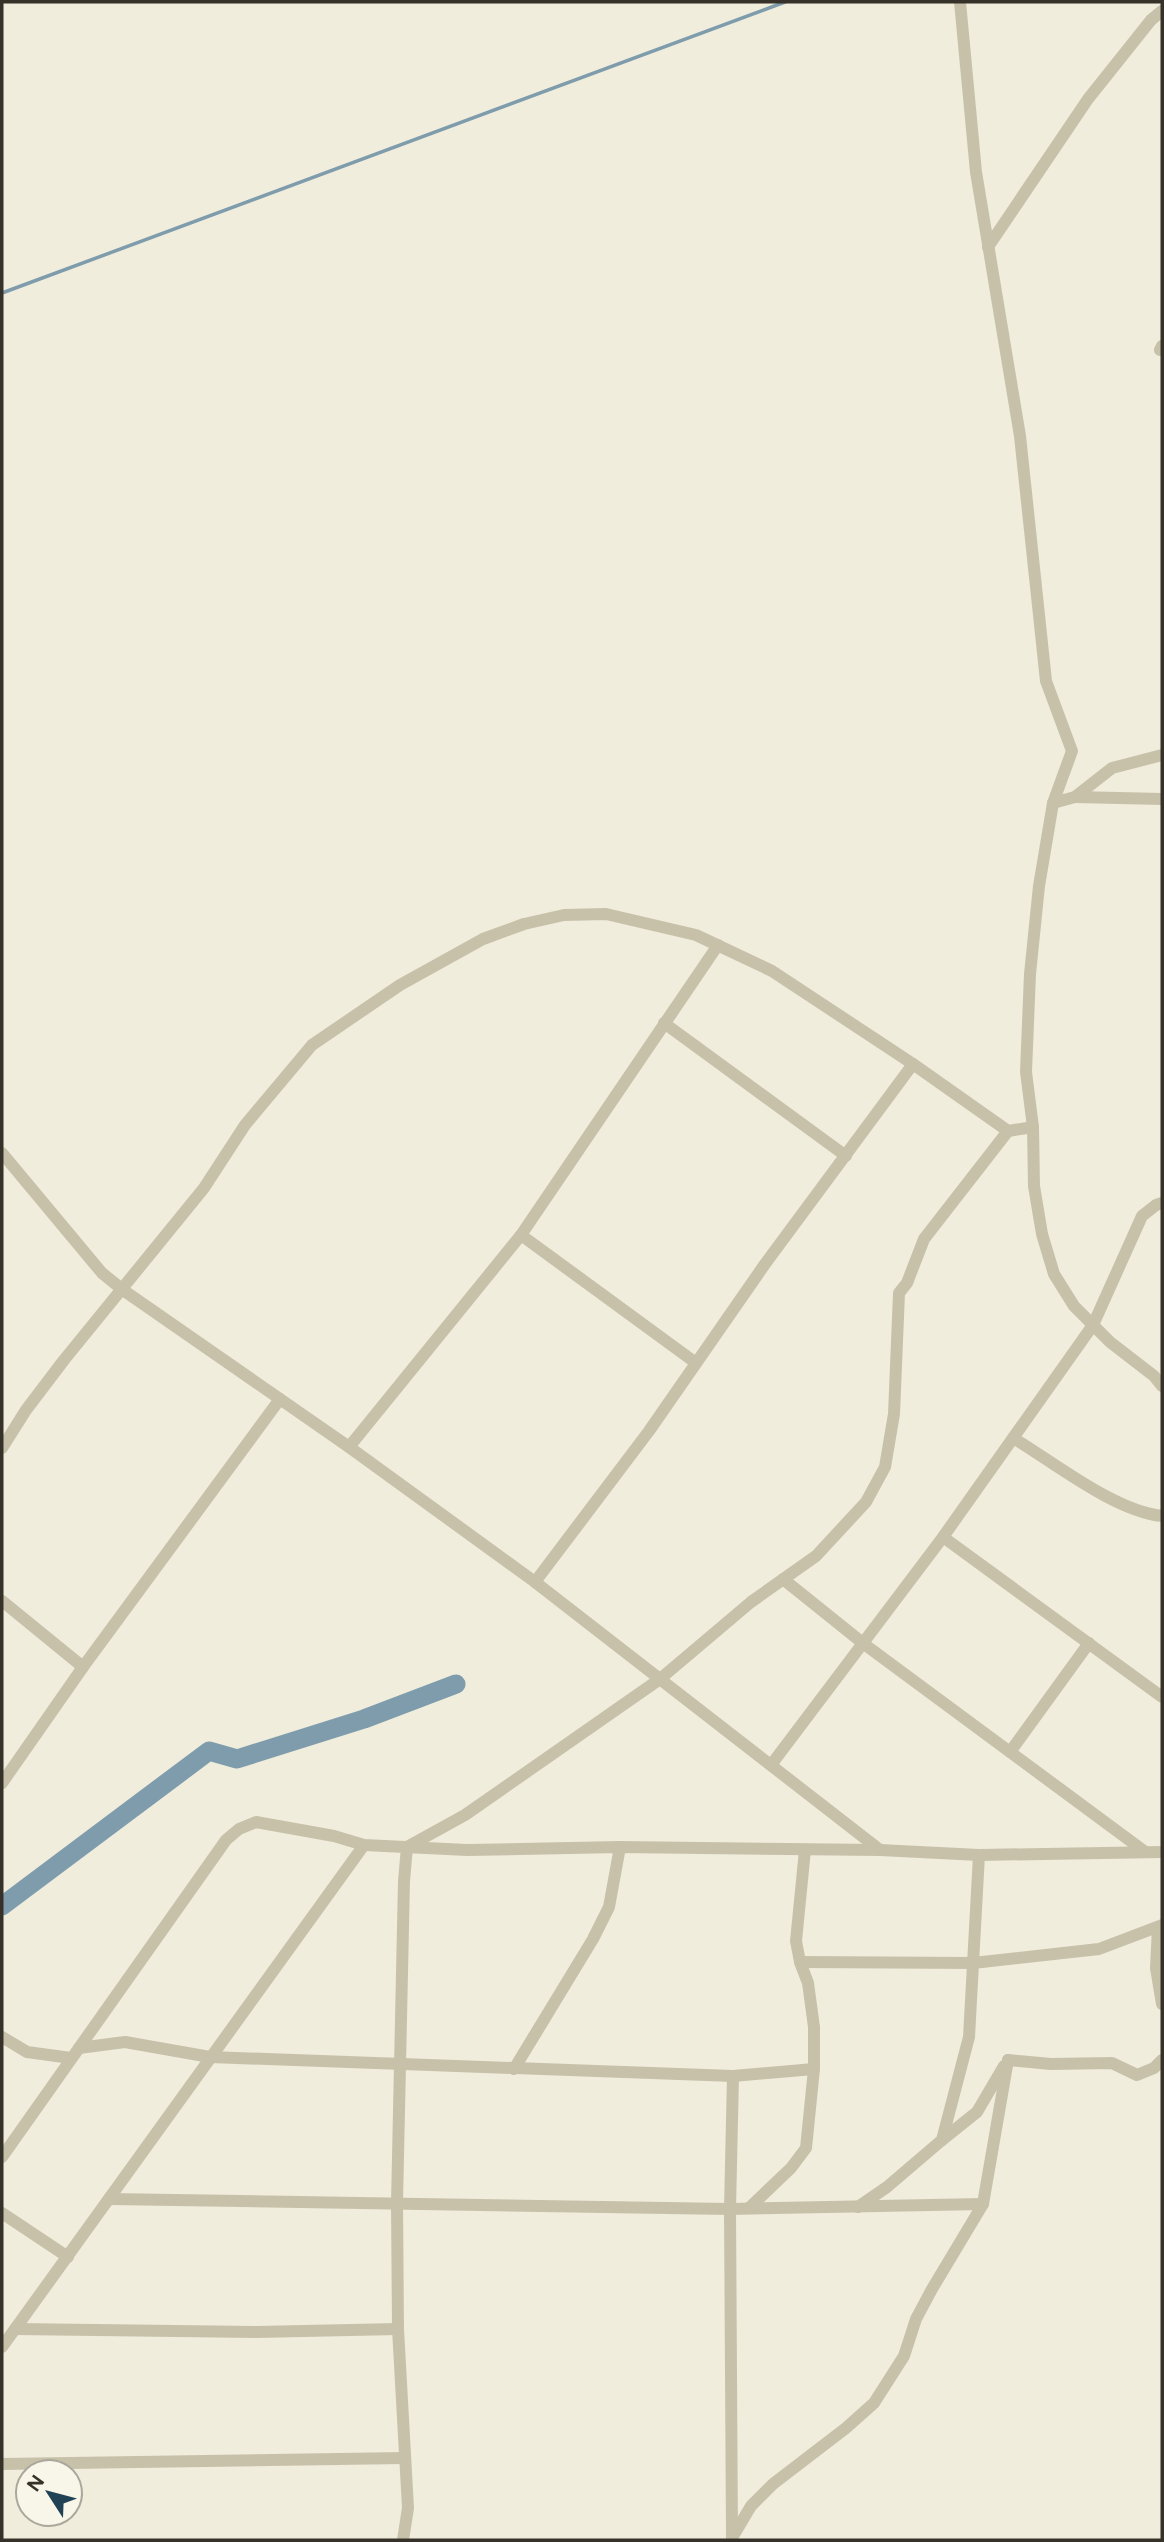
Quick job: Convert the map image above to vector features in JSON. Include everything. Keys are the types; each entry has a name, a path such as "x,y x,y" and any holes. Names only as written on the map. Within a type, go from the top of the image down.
{"street":[{"path":"960,2 976,173 1020,436 1046,681 1072,751 1053,803 1038,886 1030,974 1026,1072 1033,1127 1034,1186 1042,1234 1054,1275 1074,1306 1110,1342 1154,1376 1162,1386"},
{"path":"988,247 1088,99 1162,11"},
{"path":"1074,797 1112,768 1162,755"},
{"path":"1053,803 1074,797 1162,799"},
{"path":"2,1448 26,1410 64,1360 204,1188 245,1125 312,1045 400,985 482,939 524,924 564,915 606,914 696,935 772,971 1009,1130 1033,1127"},
{"path":"349,1447 521,1235 718,945"},
{"path":"664,1023 846,1156"},
{"path":"536,1582 649,1431 765,1264 913,1064"},
{"path":"407,1847 465,1815 660,1679 751,1602 816,1556 866,1502 885,1466 894,1414 900,1293 907,1283 924,1240 1009,1130"},
{"path":"2,1153 102,1273 123,1290 349,1447 536,1582 880,1850"},
{"path":"772,1765 1015,1438 1093,1325 1142,1216 1162,1203"},
{"path":"521,1235 696,1363"},
{"path":"2,1783 83,1667 280,1399"},
{"path":"1015,1438 1119,1504 1149,1515 1162,1516"},
{"path":"943,1538 1162,1696"},
{"path":"783,1579 864,1644 1143,1851"},
{"path":"2,1601 83,1667"},
{"path":"1010,1752 1089,1643"},
{"path":"2,2157 226,1840 239,1829 256,1822 334,1836 364,1845 467,1850 620,1847 880,1850 979,1855 1162,1852"},
{"path":"2,2347 364,1845"},
{"path":"403,2540 408,2508 398,2329 397,2203 403,1893 407,1847"},
{"path":"514,2069 593,1939 609,1907 620,1847"},
{"path":"749,2208 791,2168 806,2148 814,2069 814,2027 808,1983 796,1941 805,1850"},
{"path":"943,2140 969,2037 979,1855"},
{"path":"800,1962 973,1963 1099,1949 1160,1926 1156,1968 1162,2004"},
{"path":"2,2037 27,2052 75,2053 125,2042 210,2057 401,2066 733,2077 814,2069"},
{"path":"858,2207 887,2187 977,2112 1008,2060"},
{"path":"1008,2060 1051,2064 1112,2063 1137,2075 1154,2068 1162,2060"},
{"path":"731,2539 751,2506 773,2484 874,2403 904,2356 916,2319 983,2204 1008,2060"},
{"path":"731,2539 730,2209 733,2077"},
{"path":"108,2199 730,2209 983,2204"},
{"path":"2,2213 68,2257"},
{"path":"15,2329 256,2332 398,2329"},
{"path":"2,2464 405,2458"}],"waterway":[{"path":"2,293 785,2"},
{"path":"2,1906 209,1751 237,1759 364,1719 456,1684"}]}
